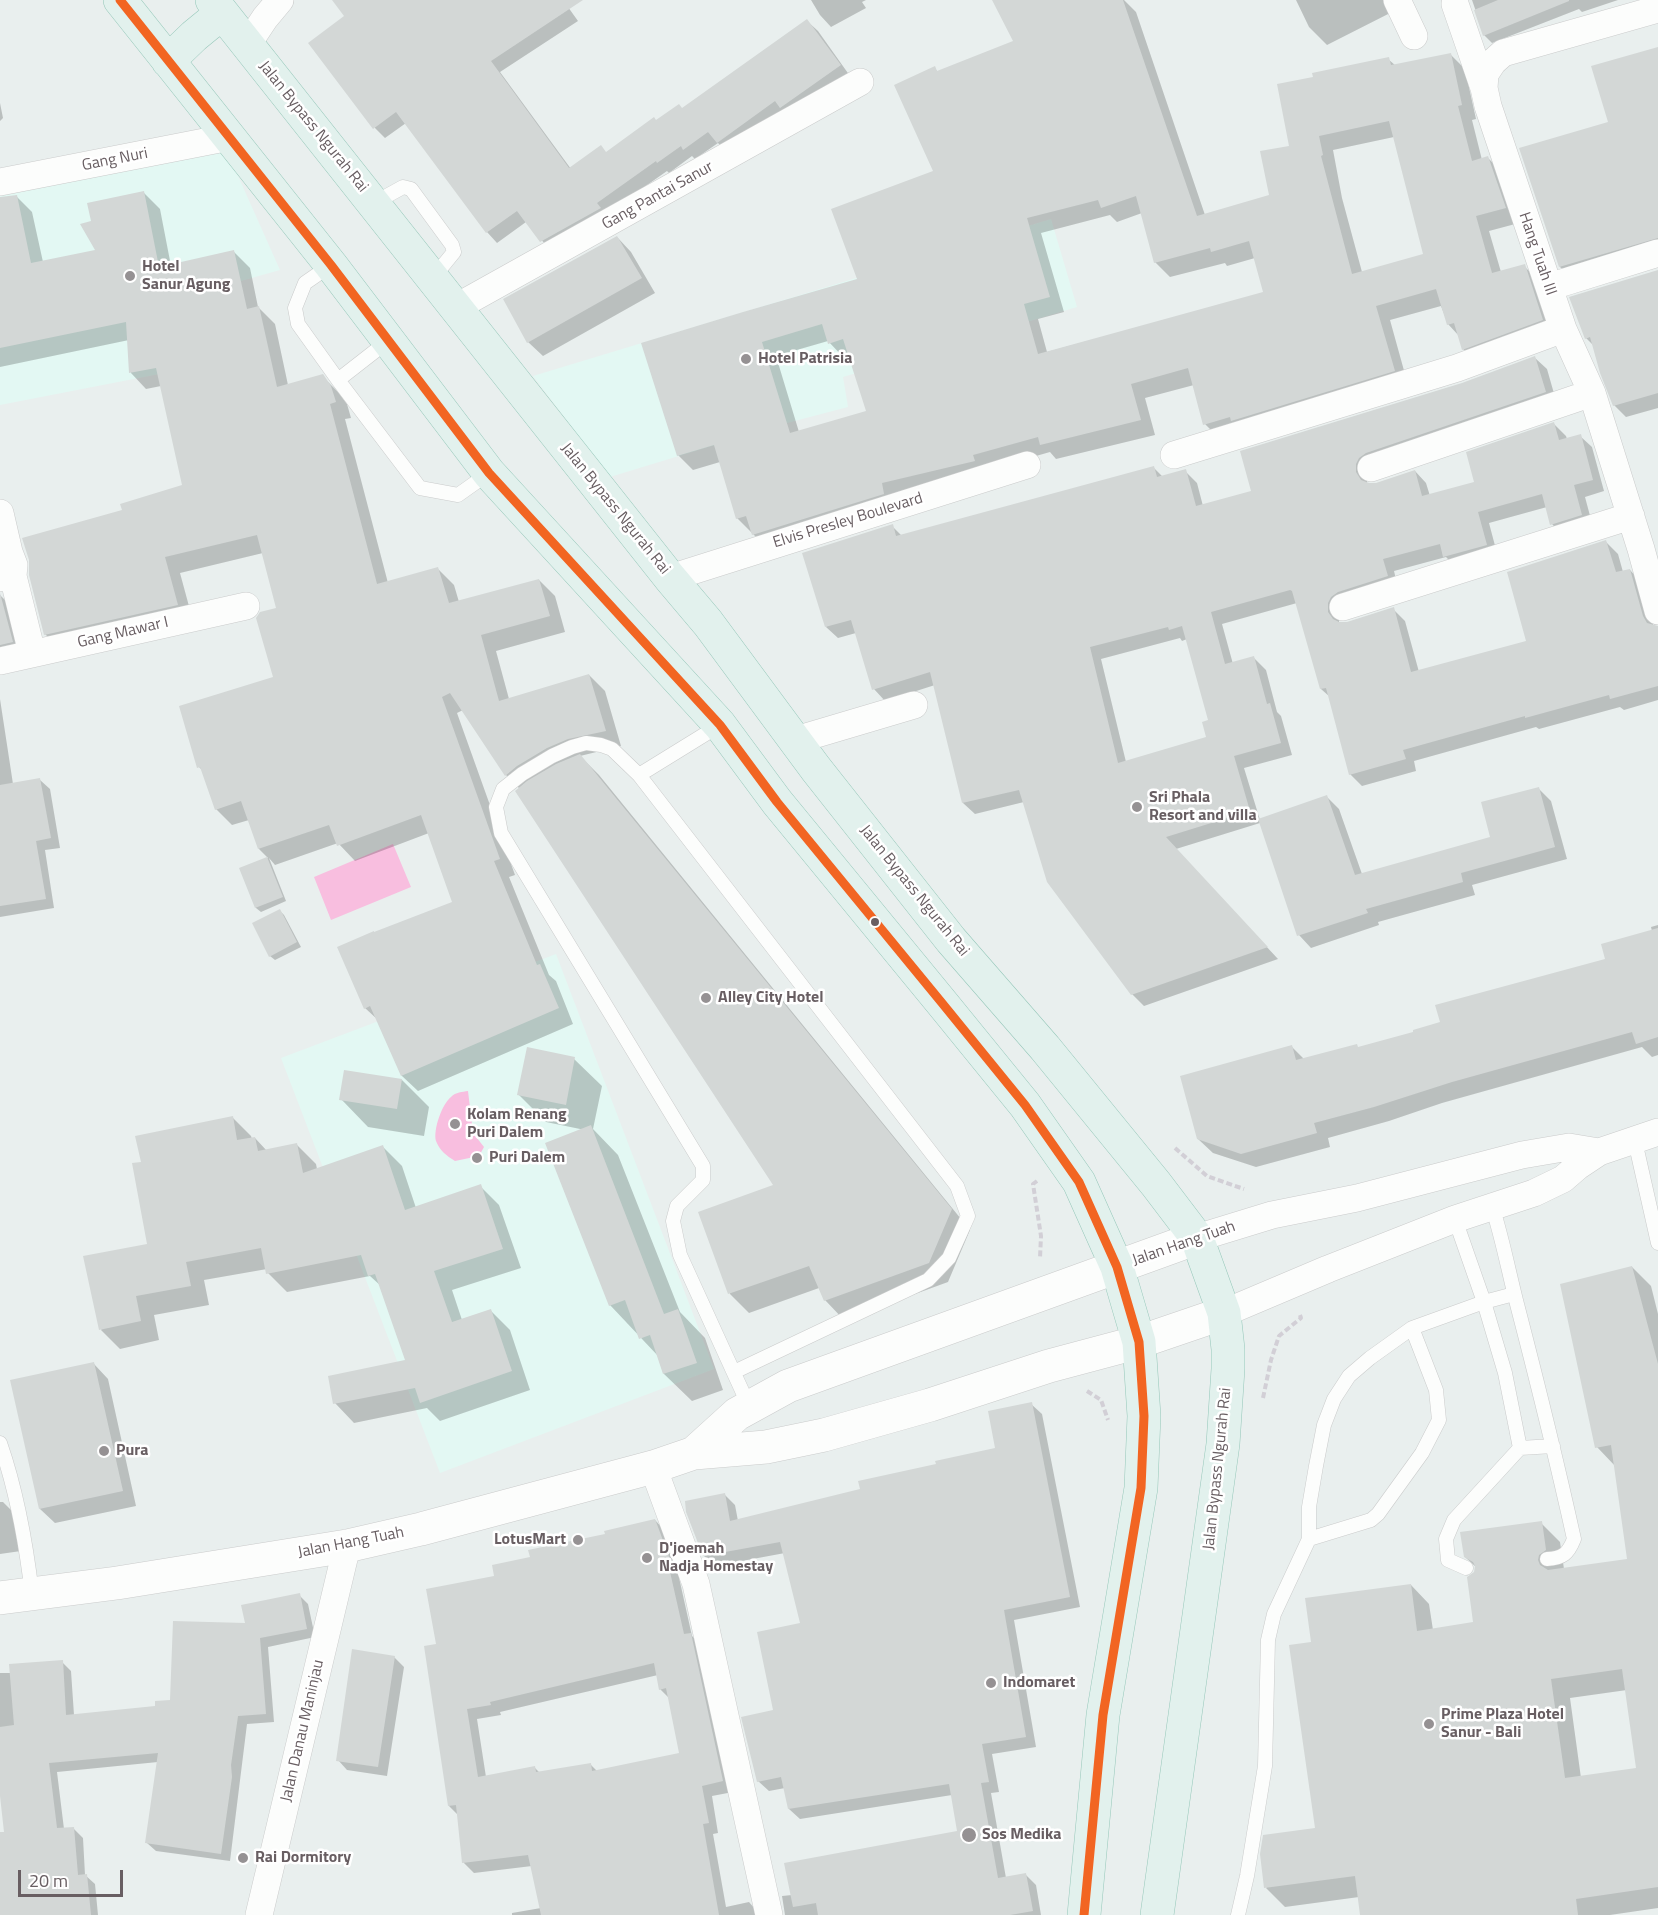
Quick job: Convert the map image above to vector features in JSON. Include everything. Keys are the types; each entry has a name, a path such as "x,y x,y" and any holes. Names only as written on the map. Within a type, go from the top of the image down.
{"highway":[{"path":"120,0 331,265 489,473 720,725 777,802 1024,1105 1065,1161 1083,1191 1117,1267 1139,1342 1144,1389 1141,1488 1103,1715 1083,1915"},
{"path":"168,62 194,36 217,6"},
{"name":"Jalan Bypass Ngurah Rai","path":"217,6 455,308 708,623 816,769 951,940 1046,1048 1197,1238 1224,1313 1228,1369 1223,1444 1156,1915"},
{"path":"777,802 816,769"}],"main road":[{"name":"Jalan Hang Tuah","path":"694,1453 748,1406 788,1386 1197,1238"},
{"name":"Jalan Hang Tuah","path":"16,1596 117,1583 347,1546 421,1529 653,1467 694,1453 766,1447 824,1435 930,1405 1049,1366 1139,1342 1224,1313"}],"street":[{"path":"248,45 280,0"},
{"path":"1397,0 1414,36"},
{"name":"Hang Tuah III","path":"1455,4 1484,88 1497,138 1563,329 1592,393 1631,516 1650,547 1658,611"},
{"path":"1484,88 1485,74 1503,53 1658,9"},
{"name":"Gang Pantai Sanur","path":"455,308 860,82"},
{"name":"Gang Nuri","path":"0,182 230,137"},
{"path":"1549,287 1658,253"},
{"path":"1174,455 1457,368 1563,329"},
{"path":"1371,468 1592,393"},
{"name":"Elvis Presley Boulevard","path":"670,578 1027,465"},
{"path":"0,513 14,565 6,577 32,653"},
{"path":"1343,607 1631,516"},
{"name":"Gang Mawar I","path":"0,661 246,606"},
{"path":"796,740 914,705"},
{"name":"Jalan Hang Tuah","path":"1224,1313 1455,1219 1534,1193 1563,1179 1599,1152 1646,1136"},
{"name":"Jalan Hang Tuah","path":"1197,1238 1272,1215 1356,1198 1546,1150 1569,1147 1599,1152"},
{"path":"653,1467 696,1584 769,1915"},
{"name":"Jalan Danau Maninjau","path":"259,1915 347,1546"}],"lane":[{"path":"331,265 304,283 295,308 298,324 420,488 458,495 489,473"},
{"path":"338,380 389,340"},
{"path":"639,775 720,725"},
{"path":"734,1372 928,1280 950,1258 968,1216 957,1186 639,775 612,749 586,743 552,756 522,774 503,789 496,807 501,833 704,1166 703,1180 677,1206 673,1221 680,1255 748,1406"},
{"path":"1646,1136 1658,1243"},
{"path":"1492,1206 1503,1239 1574,1539 1569,1552 1559,1558 1547,1558"},
{"path":"1455,1219 1484,1302 1505,1373 1520,1448"},
{"path":"1238,1915 1266,1766 1268,1640 1274,1614 1310,1539 1309,1507 1314,1477 1324,1425 1334,1399 1349,1376 1412,1328 1484,1302 1515,1294"},
{"path":"1310,1539 1371,1520 1378,1514 1422,1453 1439,1420 1436,1390 1412,1328"},
{"path":"0,1443 12,1483 27,1557 16,1596"},
{"path":"1466,1568 1448,1560 1446,1539 1454,1520 1520,1448 1553,1446"}],"path":[{"path":"1169,1142 1207,1176 1240,1188 1268,1191 1272,1215"},
{"path":"1029,1299 1024,1277 1040,1262 1041,1236 1033,1184 1065,1161"},
{"path":"1263,1400 1271,1360 1279,1336 1301,1318 1294,1283"},
{"path":"1049,1366 1064,1378 1101,1400 1108,1420 1111,1446 1144,1442"}],"shaded area":[{"name":"Hotel Sanur Agung","path":"222,140 280,270 241,281 185,369 0,405 0,188"},
{"name":"Hotel Patrisia","path":"1051,219 1077,307 843,377 848,407 787,423 610,477 533,376"},
{"path":"393,844 411,887 331,920 314,877"},
{"name":"Puri Dalem","path":"556,954 714,1369 440,1473 281,1058"},
{"name":"Kolam Renang Puri Dalem","path":"468,1091 473,1133 484,1147 479,1156 455,1161 440,1148 436,1141 437,1124 448,1100 459,1092"}],"building":[{"path":"332,0 583,0 491,61 569,168 601,145 606,152 654,117 656,120 679,104 682,108 807,19 841,65 780,108 775,101 717,143 708,132 683,150 681,146 597,203 601,208 540,242 517,211 486,233 396,112 373,129 308,43 344,16"},
{"path":"992,0 1123,0 1197,216 1269,195 1260,151 1289,146 1277,84 1313,77 1312,73 1389,57 1391,65 1451,53 1462,105 1458,106 1472,161 1488,156 1506,208 1476,216 1492,273 1525,264 1543,320 1462,350 1454,323 1447,325 1436,289 1376,306 1395,371 1231,421 1230,417 1203,425 1188,368 1131,384 1141,420 1040,445 1038,437 973,455 975,461 882,483 884,494 752,535 746,516 736,519 714,445 677,456 641,343 857,279 831,209 933,171 894,85 935,66 937,71 1013,41","holes":["1389,121 1423,254 1352,274 1321,156 1323,155 1319,136","1136,196 1154,263 1210,248 1211,252 1249,241 1263,292 1038,354 1024,304 1050,297 1027,218 1098,200 1101,208","822,324 828,344 843,339 866,411 790,433 762,342"]},
{"path":"1498,0 1569,1 1483,36 1474,10"},
{"path":"1658,47 1658,238 1559,267 1519,148 1608,122 1591,66"},
{"path":"144,191 159,267 234,250 247,309 259,306 277,387 323,374 331,386 336,402 330,404 377,584 438,567 449,603 539,579 550,616 481,635 499,701 589,674 606,731 568,739 547,748 505,776 450,693 442,697 500,859 494,861 537,965 540,964 559,1008 401,1076 370,1006 364,1009 337,947 452,902 421,815 337,846 329,825 258,849 241,801 215,810 200,767 197,768 179,706 273,677 256,618 260,612 276,608 257,535 165,557 178,605 44,635 29,575 29,560 22,538 122,510 120,504 182,485 156,368 129,373 126,322 0,348 0,197 17,195 31,263 95,250 80,224 91,221 87,203"},
{"path":"617,236 642,278 527,343 503,299"},
{"path":"1658,270 1658,393 1613,406 1600,373 1590,337 1585,339 1569,297"},
{"path":"1535,356 1546,392 1366,453 1359,458 1356,464 1356,472 1361,480 1376,483 1415,470 1422,496 1474,482 1466,452 1554,422 1559,440 1581,434 1593,480 1574,485 1582,515 1550,525 1542,494 1478,512 1487,545 1443,557 1440,544 1383,559 1388,576 1338,592 1331,597 1328,603 1328,612 1333,619 1347,622 1394,607 1411,672 1526,641 1507,572 1606,540 1616,572 1630,569 1643,616 1647,623 1658,626 1658,686 1610,699 1609,695 1525,718 1525,716 1403,750 1406,759 1349,775 1326,688 1320,689 1292,591 1211,612 1225,664 1254,656 1267,704 1270,703 1281,743 1234,756 1250,811 1166,837 1268,947 1131,995 1047,882 1019,790 962,803 930,672 872,690 851,620 825,627 802,553 893,524 896,536 1154,466 1157,477 1186,469 1196,506 1251,491 1240,451 1462,383","holes":["1182,626 1208,720 1202,722 1206,737 1118,763 1090,647 1168,627 1169,630"]},
{"path":"0,593 13,642 0,645"},
{"path":"580,754 952,1209 929,1263 824,1301 809,1266 728,1294 698,1212 773,1185 515,791 556,764"},
{"path":"40,778 51,838 36,841 46,899 0,906 0,785"},
{"path":"1539,787 1555,847 1461,873 1463,882 1366,909 1368,913 1297,936 1258,819 1327,795 1355,875 1490,837 1481,802"},
{"path":"267,857 283,897 255,908 239,868"},
{"path":"280,909 297,942 269,957 252,923"},
{"path":"1658,928 1658,1037 1636,1044 1632,1032 1452,1082 1314,1123 1317,1133 1241,1154 1197,1139 1180,1076 1292,1045 1296,1060 1413,1032 1413,1030 1440,1022 1435,1005 1605,959 1601,944"},
{"path":"527,1047 575,1057 566,1105 517,1095"},
{"path":"344,1070 402,1079 397,1109 339,1100"},
{"path":"233,1116 237,1140 255,1137 258,1151 297,1143 303,1173 383,1145 405,1210 481,1184 503,1249 434,1271 452,1322 491,1309 512,1371 420,1403 415,1388 333,1404 328,1376 405,1360 375,1274 368,1276 361,1255 266,1274 261,1248 186,1262 191,1286 136,1296 141,1321 99,1330 83,1256 147,1244 132,1163 141,1162 135,1136"},
{"path":"591,1125 664,1314 678,1309 697,1363 663,1374 650,1335 639,1339 625,1300 609,1306 545,1143"},
{"name":"Prime Plaza Hotel Sanur - Bali","path":"1632,1266 1658,1364 1658,1887 1576,1899 1578,1915 1360,1915 1355,1876 1264,1888 1260,1854 1263,1835 1315,1828 1289,1645 1311,1642 1305,1598 1411,1584 1417,1631 1473,1622 1467,1577 1474,1572 1475,1566 1473,1562 1464,1557 1460,1532 1542,1521 1546,1550 1539,1555 1538,1560 1540,1565 1548,1570 1627,1559 1611,1445 1595,1448 1560,1284","holes":["1622,1669 1636,1768 1565,1778 1551,1679"]},
{"path":"94,1362 123,1491 39,1509 10,1380"},
{"path":"1032,1402 1070,1597 1004,1610 1026,1737 982,1744 989,1782 981,1783 998,1878 1026,1873 1033,1911 1010,1915 818,1915 816,1903 793,1907 784,1863 957,1831 949,1784 788,1809 781,1777 757,1782 741,1717 773,1710 757,1632 800,1623 780,1542 703,1556 686,1512 685,1501 725,1493 730,1521 860,1489 858,1481 995,1448 988,1411"},
{"path":"655,1519 671,1562 668,1563 684,1634 691,1633 723,1781 702,1786 709,1823 703,1824 719,1915 541,1915 528,1855 462,1863 456,1805 448,1806 424,1646 436,1644 426,1589 494,1576 492,1565 530,1557 528,1550 605,1534 604,1531","holes":["654,1663 659,1690 666,1688 679,1753 592,1771 591,1763 536,1772 535,1766 478,1777 467,1709 491,1705 490,1702"]},
{"path":"300,1593 307,1629 260,1638 266,1714 238,1716 221,1854 145,1843 158,1753 49,1763 57,1828 74,1827 78,1875 87,1874 91,1915 0,1915 0,1832 4,1832 0,1796 0,1727 14,1725 9,1664 63,1660 66,1715 155,1706 155,1701 170,1700 173,1621 245,1623 241,1605"},
{"path":"352,1649 395,1656 378,1767 336,1761"}],"transit line":[{"path":"120,0 331,265 489,473 720,725 777,802 1025,1105 1079,1182 1117,1267 1139,1342 1144,1416 1141,1488 1103,1715 1084,1915"}],"place":[{"name":"Hotel Sanur Agung","path":"130,276"},
{"name":"Hotel Patrisia","path":"746,359"},
{"name":"Sri Phala Resort and villa","path":"1137,807"},
{"name":"Alley City Hotel","path":"706,998"},
{"name":"Kolam Renang Puri Dalem","path":"455,1124"},
{"name":"Puri Dalem","path":"477,1158"},
{"name":"Pura","path":"104,1451"},
{"name":"LotusMart","path":"578,1540"},
{"name":"D'joemah Nadja Homestay","path":"647,1558"},
{"name":"Indomaret","path":"991,1683"},
{"name":"Prime Plaza Hotel Sanur - Bali","path":"1429,1724"},
{"name":"Sos Medika","path":"969,1835"},
{"name":"Rai Dormitory","path":"243,1858"}]}
